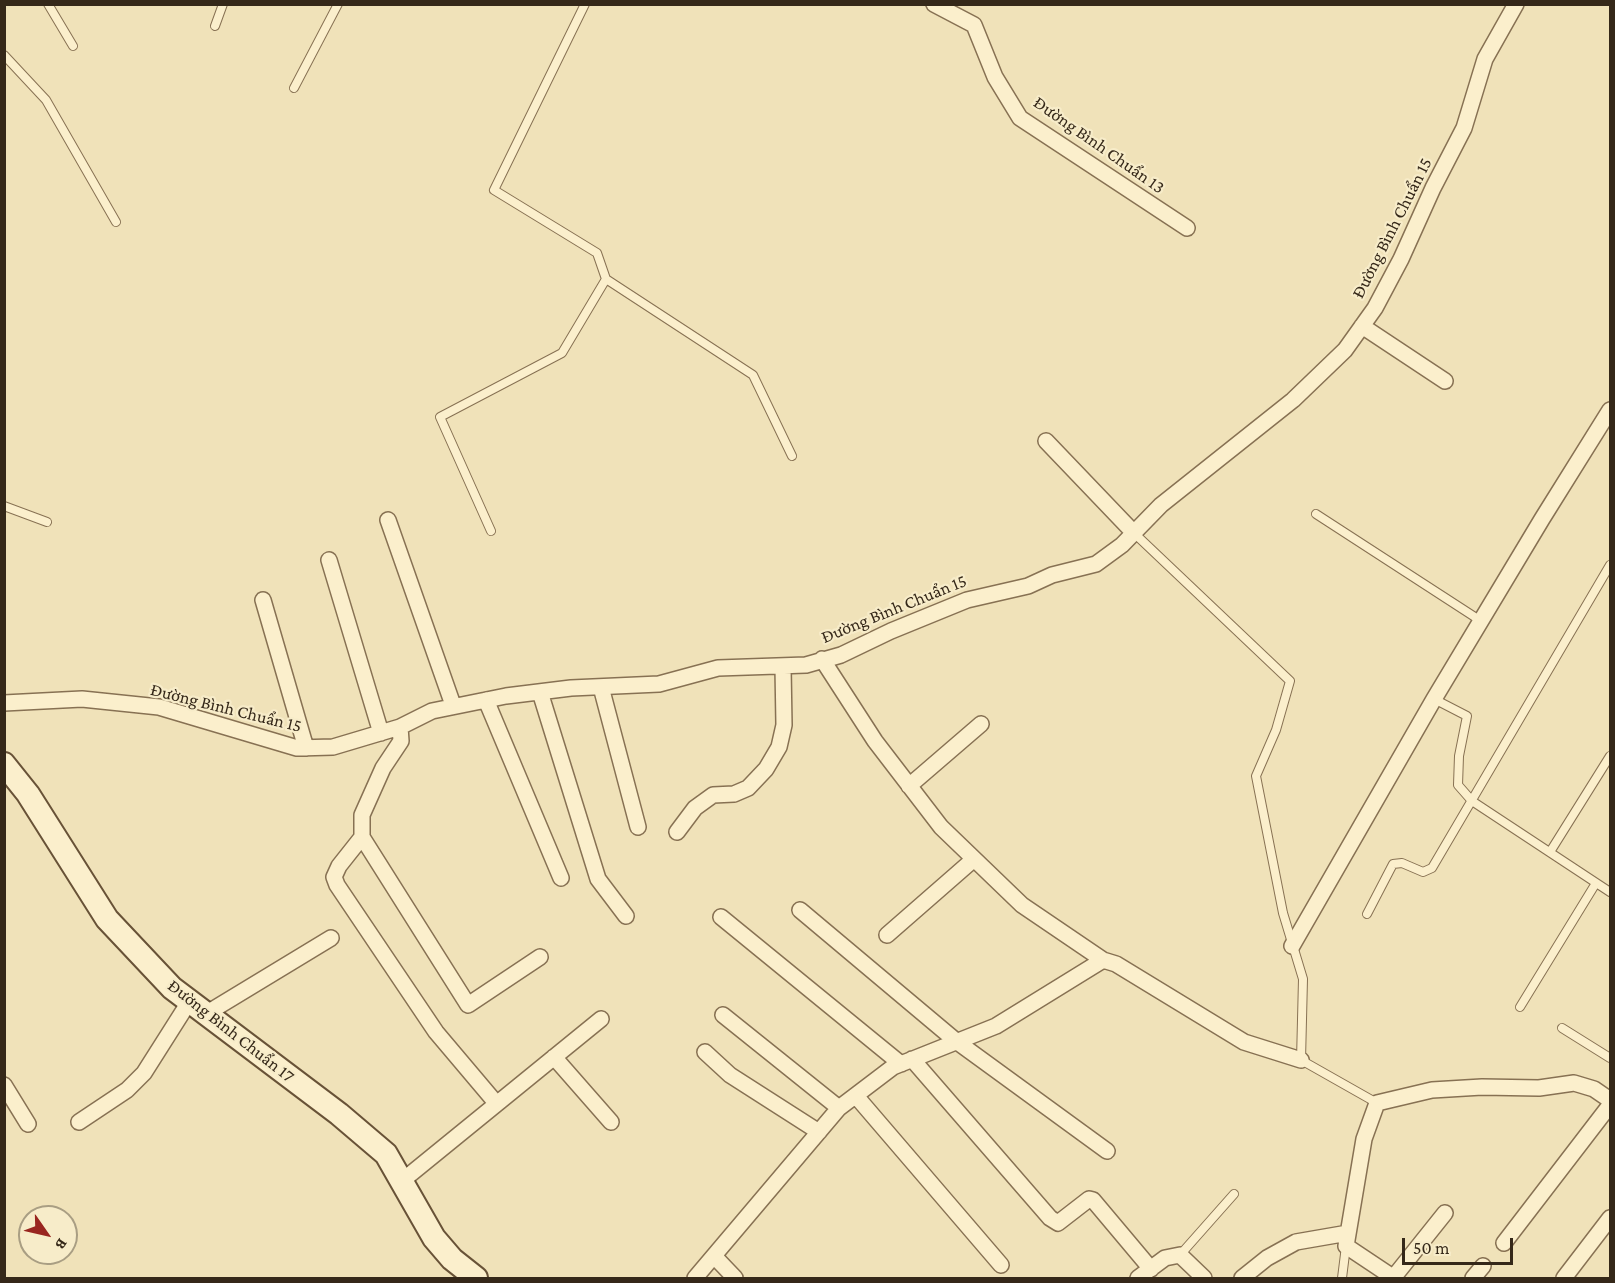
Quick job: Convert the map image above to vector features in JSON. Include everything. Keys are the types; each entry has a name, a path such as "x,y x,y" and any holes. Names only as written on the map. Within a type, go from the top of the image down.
{"street":[{"name":"Đường Bình Chuẩn 13","path":"934,4 974,25 995,77 1020,118 1187,228"},
{"name":"Đường Bình Chuẩn 15","path":"4,703 82,699 159,707 231,730 306,748 333,747 400,727 432,711 453,705 540,693 659,684 718,668 806,665 841,655 891,631 967,600 1028,586 1052,575 1096,564 1134,533 1161,505 1293,400 1346,350 1401,259 1433,188 1464,128 1485,59 1516,4"},
{"path":"1362,326 1444,381"},
{"path":"1292,946 1434,699 1611,410"},
{"path":"1046,441 1134,533"},
{"path":"388,520 453,705"},
{"path":"329,560 381,732"},
{"path":"264,600 306,748"},
{"path":"822,659 875,741 941,827 1022,905 1103,960 1116,964 1244,1042 1301,1060"},
{"path":"677,832 694,808 713,795 734,794 748,788 766,770 779,747 784,725 783,667"},
{"path":"601,687 638,827"},
{"path":"540,693 598,879 626,916"},
{"path":"486,700 561,878"},
{"path":"909,786 981,724"},
{"path":"400,727 401,741 383,768 362,815 362,837 468,1005 540,957"},
{"name":"Đường Bình Chuẩn 17","path":"4,764 28,794 107,919 172,988 361,1131 386,1154 434,1238 452,1259 476,1278"},
{"path":"362,837 339,866 334,877 337,885 436,1032 496,1103"},
{"path":"887,935 974,859"},
{"path":"800,910 956,1041 1107,1151"},
{"path":"721,917 906,1061 1050,1218 1058,1223 1089,1199 1093,1200 1151,1269"},
{"path":"79,1122 127,1090 197,1009 331,938"},
{"path":"695,1278 839,1108 906,1061 996,1026 1103,960"},
{"path":"723,1015 839,1108"},
{"path":"402,1181 601,1019"},
{"path":"705,1052 730,1075 819,1132"},
{"path":"554,1057 611,1122"},
{"path":"1347,1239 1364,1139 1377,1103 1432,1090 1482,1087 1539,1088 1574,1083 1594,1089 1611,1102 1504,1243"},
{"path":"4,1086 28,1124"},
{"path":"856,1095 1001,1264"},
{"path":"1242,1278 1267,1258 1296,1242 1347,1239 1393,1278 1445,1213"},
{"path":"1564,1278 1611,1218"},
{"path":"1138,1278 1165,1258 1180,1255 1204,1278"},
{"path":"714,1256 735,1278"},
{"path":"1473,1278 1483,1266"}],"lane":[{"path":"48,4 73,46"},
{"path":"215,26 223,4"},
{"path":"294,88 338,4"},
{"path":"585,4 494,190 597,253 606,279 753,375 792,456"},
{"path":"4,55 46,100 116,222"},
{"path":"491,531 440,417 562,353 606,279"},
{"path":"4,506 47,522"},
{"path":"1316,514 1481,621"},
{"path":"1134,533 1290,681 1276,730 1256,776 1283,913 1303,979 1301,1060 1377,1103"},
{"path":"1367,914 1393,864 1402,863 1423,872 1432,868 1611,565"},
{"path":"1434,699 1467,716 1459,756 1458,785 1472,801 1611,892"},
{"path":"1550,852 1611,756"},
{"path":"1520,1007 1596,883"},
{"path":"1562,1028 1611,1058"},
{"path":"1180,1255 1234,1194"},
{"path":"1342,1278 1347,1239"}]}
